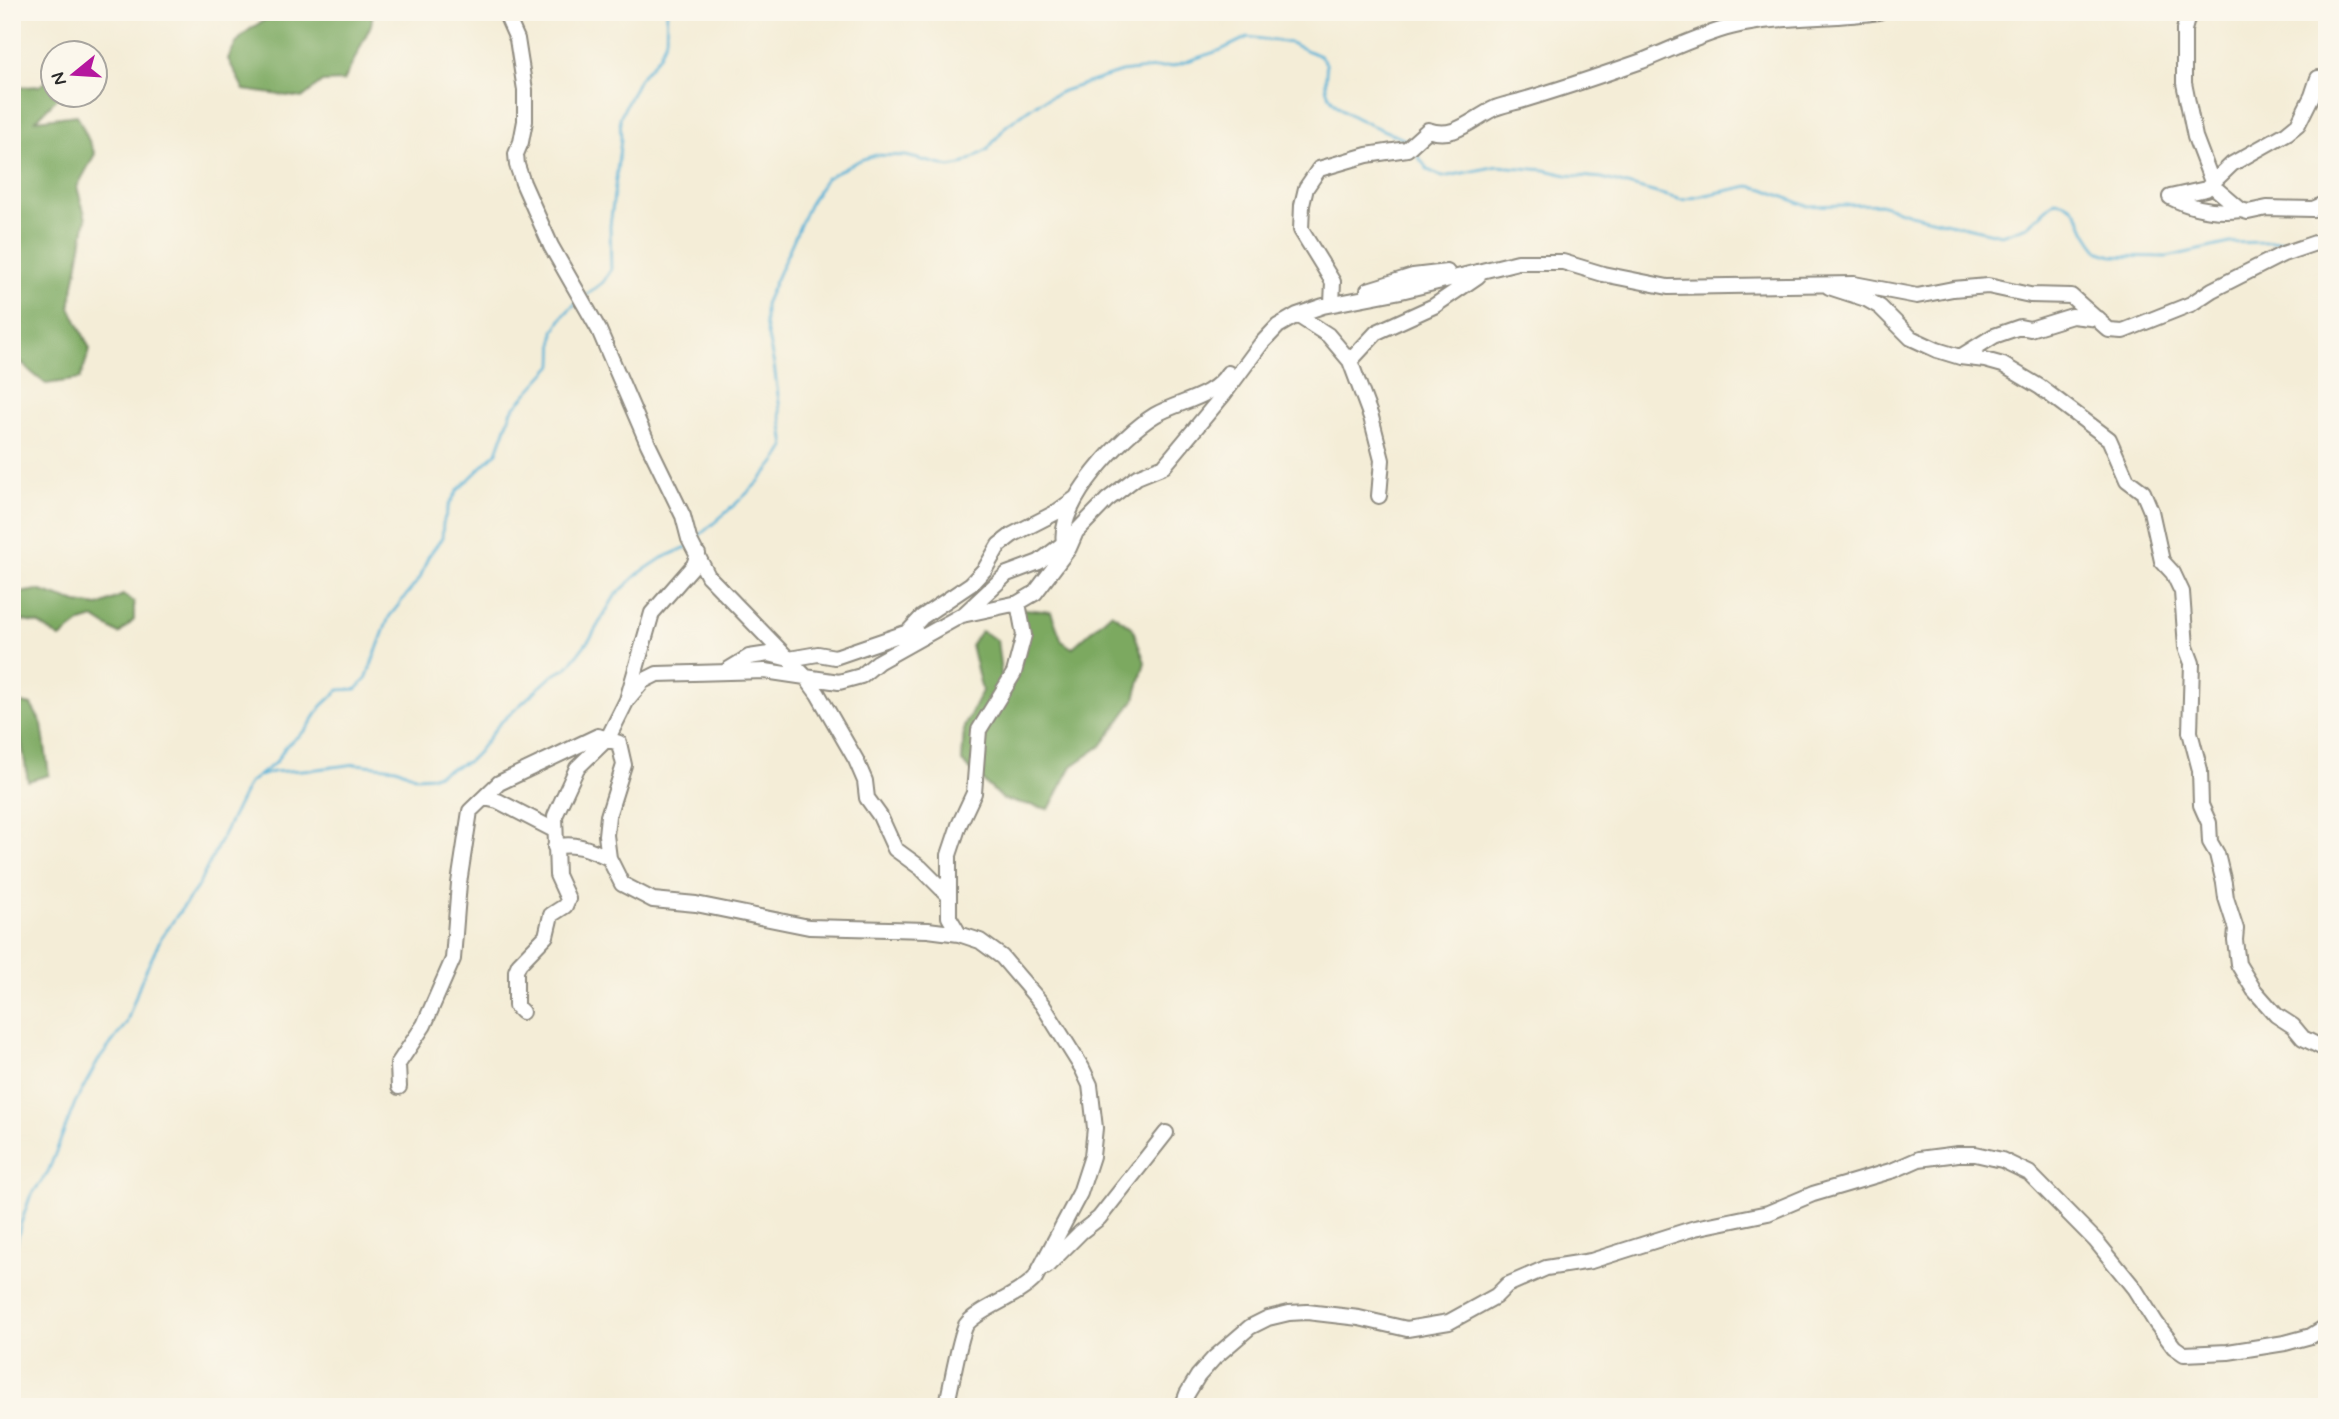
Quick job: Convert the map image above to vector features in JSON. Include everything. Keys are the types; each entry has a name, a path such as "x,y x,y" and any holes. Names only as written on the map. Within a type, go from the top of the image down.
{"street":[{"path":"505,12 517,39 522,63 525,121 516,154 523,183 551,246 600,330 708,576 804,675 856,760 865,781 867,798 880,816 895,849 921,868 947,895"},
{"path":"1327,305 1334,290 1333,282 1301,230 1301,205 1306,188 1319,169 1413,143 1428,130 1437,134 1449,133 1471,124 1496,108 1644,60 1696,38 1733,27 1778,18 1880,12"},
{"path":"2189,12 2184,30 2185,83 2195,136 2213,184 2241,210"},
{"path":"2327,86 2318,78 2298,124 2287,133 2232,164 2213,184 2195,193 2170,197 2188,207 2210,211 2308,209 2327,203"},
{"path":"2308,209 2327,188"},
{"path":"627,700 643,681 657,674 765,671 839,682 861,676 878,662 962,615 1007,574 1040,562 1076,532 1107,500 1137,477 1164,467 1279,326 1297,315 1327,305 1518,262 1563,262 1603,274 1668,287 1854,284 1917,296 1988,286 2030,295 2071,296 2109,330 2123,331 2191,304 2212,290 2283,254 2327,240"},
{"path":"1350,361 1377,332 1434,306 1481,272"},
{"path":"1822,284 1880,307 1911,338 1937,350 1960,358 2003,365 2040,387 2109,439 2127,480 2143,492 2151,511 2162,561 2173,573 2182,592 2186,647 2192,663 2190,732 2200,770 2201,805 2209,823 2210,842 2217,854 2236,929 2238,964 2254,990 2276,1015 2293,1026 2304,1038 2327,1050"},
{"path":"1297,315 1328,335 1350,361 1371,417 1382,460 1379,496"},
{"path":"1960,358 1994,336 2020,327 2030,329 2072,316 2099,319"},
{"path":"1064,543 1062,532 1077,497 1127,436 1174,406 1211,391 1222,383 1230,370 1245,366"},
{"path":"908,632 922,617 971,584 985,569 999,545 1077,497"},
{"path":"962,615 1018,603 1035,593 1069,548 1076,532"},
{"path":"522,1012 516,1006 516,971 519,964 546,936 551,915 565,906 568,899 557,875 555,816 577,768 608,738 627,700 652,613 694,565 694,546"},
{"path":"959,934 949,917 949,855 974,793 979,730 1014,673 1024,635 1018,603"},
{"path":"723,672 749,657 769,653 789,659 818,654 835,657 908,632 932,631"},
{"path":"399,1087 398,1064 424,1025 453,959 459,883 470,811 499,783 598,736 608,738 619,743 624,765 608,816 606,835 609,858 622,884 653,900 696,904 809,927 901,929 959,934 980,941 1002,957 1042,1004 1090,1085 1095,1128 1092,1156 1080,1193 1035,1278"},
{"path":"484,798 498,801 554,830"},
{"path":"555,847 569,844 588,848 609,858"},
{"path":"946,1407 966,1326 980,1314 1027,1287 1081,1232 1100,1218 1166,1133"},
{"path":"1182,1407 1198,1376 1214,1359 1250,1327 1268,1318 1307,1312 1359,1318 1407,1328 1440,1324 1496,1296 1507,1284 1546,1268 1591,1261 1695,1228 1768,1213 1813,1194 1894,1170 1919,1159 1958,1154 1975,1154 2002,1160 2029,1173 2096,1241 2134,1288 2174,1347 2184,1353 2228,1352 2285,1343 2311,1336 2327,1326"}],"green space":[{"path":"279,12 373,12 371,25 344,81 322,82 302,98 244,90 228,59 232,50 242,36"},
{"path":"38,86 38,108 48,108 36,120 77,115 95,154 77,187 86,218 70,307 90,349 80,379 46,384 28,369 14,347 11,327 16,292 12,276 12,88"},
{"path":"38,590 77,603 99,606 123,595 134,602 134,620 119,634 94,618 81,622 60,638 39,624 19,620 13,641 12,666 12,594"},
{"path":"1017,608 1051,612 1062,641 1072,648 1111,613 1132,627 1145,662 1135,699 1101,746 1072,766 1049,809 1003,799 962,762 964,727 982,691 971,645 981,631 997,640 1002,680 1014,654"},
{"path":"12,692 13,701 31,705 42,724 49,775 28,781 17,715 12,712"}],"waterway":[{"path":"586,295 603,282 611,270 610,226 621,139 620,117 639,79 659,56 666,39 667,12"},
{"path":"694,540 768,472 785,447 774,365 765,323 765,304 809,205 826,178 860,160 876,155 906,156 950,167 961,165 987,150 1006,126 1036,104 1063,91 1121,72 1173,66 1221,50 1248,37 1290,43 1320,56 1326,63 1326,86 1337,105 1360,120 1407,141"},
{"path":"1415,147 1428,170 1443,177 1498,166 1545,170 1602,178 1682,200 1749,186 1807,206 1880,204 1910,214 2001,235 2027,226 2055,201 2062,202 2076,211 2100,252 2112,256 2167,257 2230,243 2294,241 2327,225"},
{"path":"12,1256 30,1197 48,1172 75,1103 98,1061 126,1024 141,981 161,938 198,886 249,783 276,762 286,746 307,729 322,706 339,690 357,689 366,679 389,617 420,578 428,557 442,538 443,523 449,505 458,490 497,452 512,410 553,365 554,331 564,315 577,302"},
{"path":"260,776 272,772 356,764 396,768 417,777 433,776 469,761 499,724 552,676 568,667 591,637 615,596 638,574 662,558 687,547"}]}
